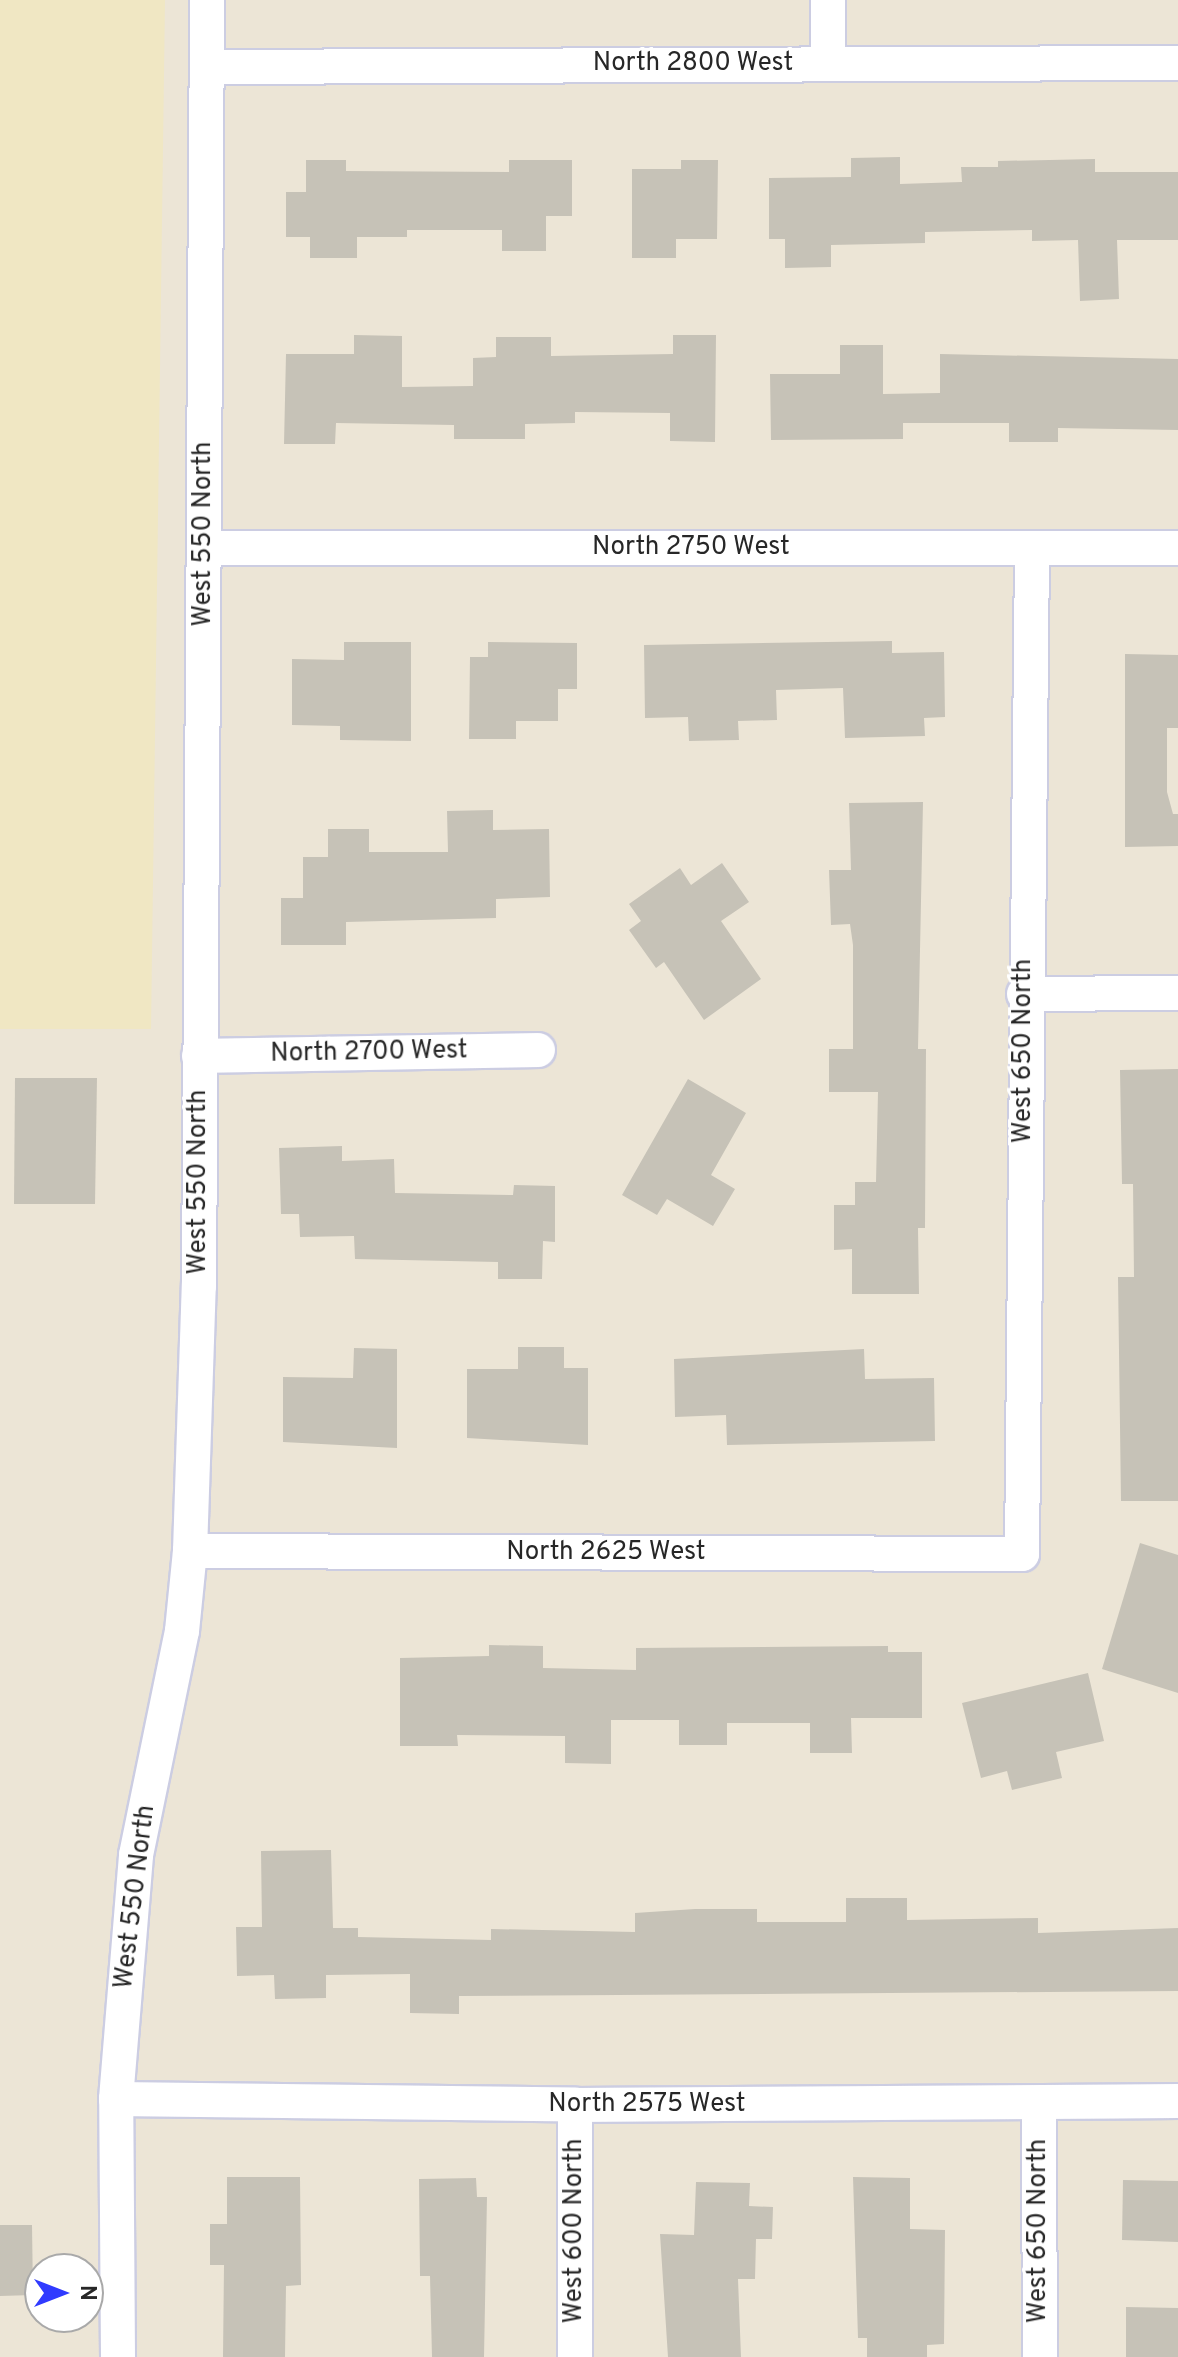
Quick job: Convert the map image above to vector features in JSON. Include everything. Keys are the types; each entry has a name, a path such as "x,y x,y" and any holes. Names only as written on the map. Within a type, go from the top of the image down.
{"street":[{"name":"West 550 North","path":"118,2357 116,2099 136,1855 182,1631 190,1551 199,1056 207,0"},
{"path":"828,0 828,64"},
{"name":"North 2800 West","path":"207,67 1178,63"},
{"name":"North 2750 West","path":"204,548 1178,548"},
{"name":"West 650 North","path":"1022,1554 1024,994 1032,548"},
{"path":"1024,994 1178,993"},
{"name":"North 2700 West","path":"199,1056 538,1050"},
{"name":"North 2625 West","path":"190,1551 1022,1554"},
{"name":"North 2575 West","path":"116,2099 575,2105 1039,2105 1178,2101"},
{"name":"West 600 North","path":"575,2105 575,2357"},
{"name":"West 650 North","path":"1039,2105 1040,2357"}],"shaded area":[{"path":"0,0 165,0 151,1029 0,1029"}],"building":[{"path":"900,157 900,184 962,182 961,167 998,167 998,161 1095,159 1095,172 1178,172 1178,240 1117,240 1119,299 1080,301 1078,240 1032,241 1032,230 925,232 925,243 831,245 831,267 785,268 785,239 769,239 769,178 851,177 851,158"},
{"path":"306,160 346,160 346,171 509,172 509,160 572,160 572,216 546,216 546,251 502,251 502,230 407,230 407,237 357,237 357,258 310,258 310,237 286,237 286,192 306,192"},
{"path":"681,160 718,160 717,239 676,239 676,258 632,258 632,169 681,169"},
{"path":"354,335 402,336 402,387 473,386 473,358 496,357 496,337 551,337 551,356 673,354 673,335 716,335 715,442 670,441 670,413 575,412 575,423 525,424 525,439 454,439 454,425 336,423 335,444 284,444 286,354 354,354"},
{"path":"840,345 883,345 883,394 940,393 940,354 1178,359 1178,430 1058,428 1058,442 1009,442 1009,423 903,423 903,439 771,440 770,374 840,374"},
{"path":"892,641 892,653 944,652 945,717 924,718 925,736 845,738 843,688 776,690 777,720 738,721 739,740 689,741 688,717 645,718 644,645"},
{"path":"344,642 411,642 411,741 340,740 340,726 292,725 292,659 344,660"},
{"path":"488,642 577,643 577,689 558,689 558,721 516,721 516,739 469,739 470,657 488,657"},
{"path":"1125,654 1178,655 1178,728 1167,728 1167,792 1173,814 1178,814 1178,846 1125,847"},
{"path":"923,802 918,1049 926,1049 925,1228 918,1228 919,1294 852,1294 852,1249 834,1250 834,1205 855,1205 855,1182 876,1182 878,1092 829,1092 829,1049 853,1049 853,945 850,924 831,925 829,870 851,870 849,803"},
{"path":"493,810 493,830 549,829 550,897 496,899 496,918 346,922 346,945 281,945 281,898 303,898 303,857 328,857 328,829 369,829 369,852 448,852 447,811"},
{"path":"722,863 749,902 721,921 761,979 704,1020 664,962 656,968 629,930 641,921 629,904 680,868 691,885"},
{"path":"1178,1069 1178,1501 1121,1501 1118,1277 1134,1277 1133,1184 1122,1184 1120,1070"},
{"path":"15,1078 97,1078 95,1204 14,1204"},
{"path":"688,1079 746,1113 711,1175 735,1189 713,1226 667,1199 657,1215 622,1195"},
{"path":"342,1146 342,1161 394,1159 395,1193 513,1195 514,1185 555,1186 555,1242 543,1241 542,1279 498,1279 498,1262 355,1259 354,1236 300,1237 299,1214 281,1214 279,1148"},
{"path":"518,1347 564,1347 564,1368 588,1368 588,1445 467,1438 467,1369 518,1369"},
{"path":"354,1348 397,1349 397,1448 283,1442 283,1377 353,1378"},
{"path":"864,1349 865,1379 934,1378 935,1441 727,1445 726,1415 675,1417 674,1359"},
{"path":"1140,1543 1178,1555 1178,1693 1102,1669"},
{"path":"489,1645 543,1646 543,1668 636,1670 636,1648 888,1646 888,1652 922,1652 922,1718 851,1718 852,1753 810,1753 810,1723 727,1723 727,1745 679,1745 679,1720 611,1720 611,1764 565,1763 565,1736 457,1735 458,1746 400,1746 400,1658 489,1656"},
{"path":"1088,1673 1104,1741 1056,1752 1062,1778 1012,1790 1007,1771 981,1778 962,1703"},
{"path":"331,1850 333,1928 358,1928 358,1937 491,1940 491,1929 635,1932 635,1913 695,1909 757,1909 757,1922 846,1922 846,1898 907,1898 907,1920 1038,1918 1038,1933 1178,1928 1178,1991 459,1996 459,2014 410,2013 410,1974 326,1975 326,1998 275,1999 274,1975 237,1976 236,1927 262,1927 261,1851"},
{"path":"227,2177 300,2177 301,2285 286,2286 285,2357 223,2357 224,2265 210,2265 210,2224 227,2224"},
{"path":"853,2177 910,2178 910,2229 945,2230 944,2344 927,2345 927,2357 867,2357 867,2338 858,2338"},
{"path":"476,2178 477,2197 487,2197 484,2357 432,2357 430,2276 420,2276 419,2179"},
{"path":"1123,2180 1178,2181 1178,2242 1122,2240"},
{"path":"696,2182 750,2183 749,2206 773,2207 772,2239 756,2239 755,2279 738,2279 741,2357 668,2357 660,2234 694,2235"},
{"path":"0,2225 32,2225 32,2253 24,2253 24,2295 0,2296"},
{"path":"1126,2307 1178,2308 1178,2357 1126,2357"}]}
